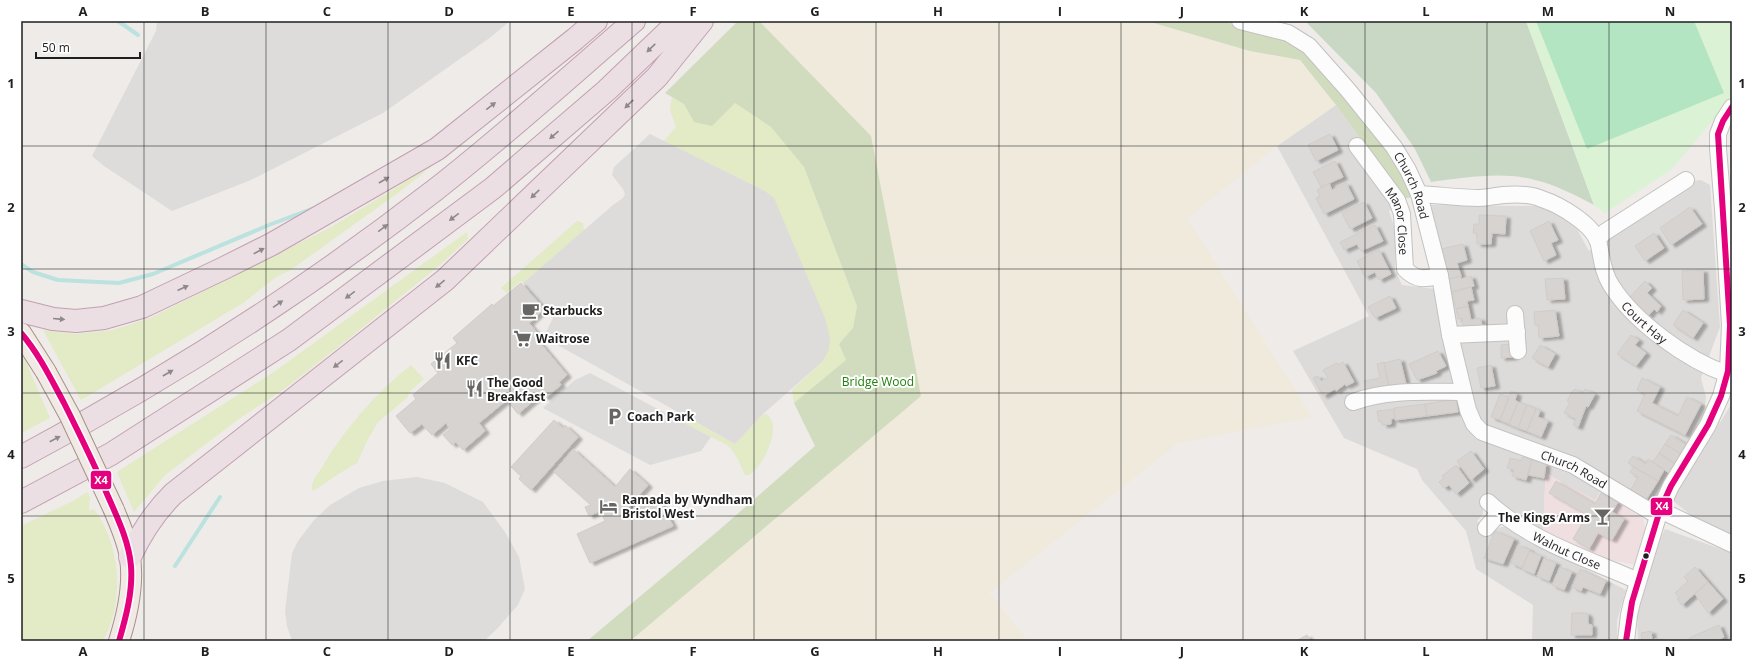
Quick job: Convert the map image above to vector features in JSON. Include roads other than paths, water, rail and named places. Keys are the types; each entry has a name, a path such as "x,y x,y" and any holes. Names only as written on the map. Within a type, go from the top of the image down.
{"highway":[{"path":"21,311 53,319 76,321 104,318 142,307 231,265 272,244 437,149 576,39 596,21"},
{"path":"21,457 62,435 188,361 263,314 341,260 434,190 506,132 634,21"},
{"path":"21,502 111,454 296,335 493,188 608,90 679,21"},
{"path":"130,557 139,538 151,519 173,494 445,280 657,77 702,21"}],"main road":[{"path":"21,333 46,372 70,416 114,510 130,557 131,575 128,603 119,641"}],"street":[{"name":"Church Road","path":"1240,21 1292,27 1348,90 1394,148 1408,170 1419,194 1440,276 1450,335 1463,392 1474,424 1482,432 1573,465 1659,513 1732,544"},
{"path":"1626,641 1629,615 1659,513 1670,486 1708,425 1721,396 1727,374 1730,325 1728,210 1719,172 1718,134 1723,121 1732,107"},
{"name":"Manor Close","path":"1357,153 1397,200 1402,214 1405,269 1413,277 1419,278 1440,276"},
{"path":"1597,239 1605,232 1686,180"},
{"name":"Court Hay","path":"1419,194 1482,198 1503,195 1522,195 1542,198 1572,214 1586,226 1597,239 1603,268 1610,285 1649,328 1678,349 1711,368 1727,374"},
{"path":"1515,314 1518,351"},
{"path":"1450,335 1517,332"},
{"path":"1354,402 1367,397 1385,394 1463,392"},
{"name":"Walnut Close","path":"1486,528 1494,508 1552,546 1638,581"}],"waterway":[{"path":"118,21 138,35"},
{"path":"21,264 33,272 58,280 119,283 153,274 269,225 314,208"},
{"path":"175,566 220,497"}],"place":[{"name":"Starbucks","path":"530,310"},
{"name":"Waitrose","path":"523,338"},
{"name":"KFC","path":"443,360"},
{"name":"The Good Breakfast","path":"474,389"},
{"name":"Coach Park","path":"614,416"},
{"name":"Ramada by Wyndham Bristol West","path":"609,506"},
{"name":"The Kings Arms","path":"1603,517"}],"park label":[{"name":"Bridge Wood","path":"878,381"}]}
